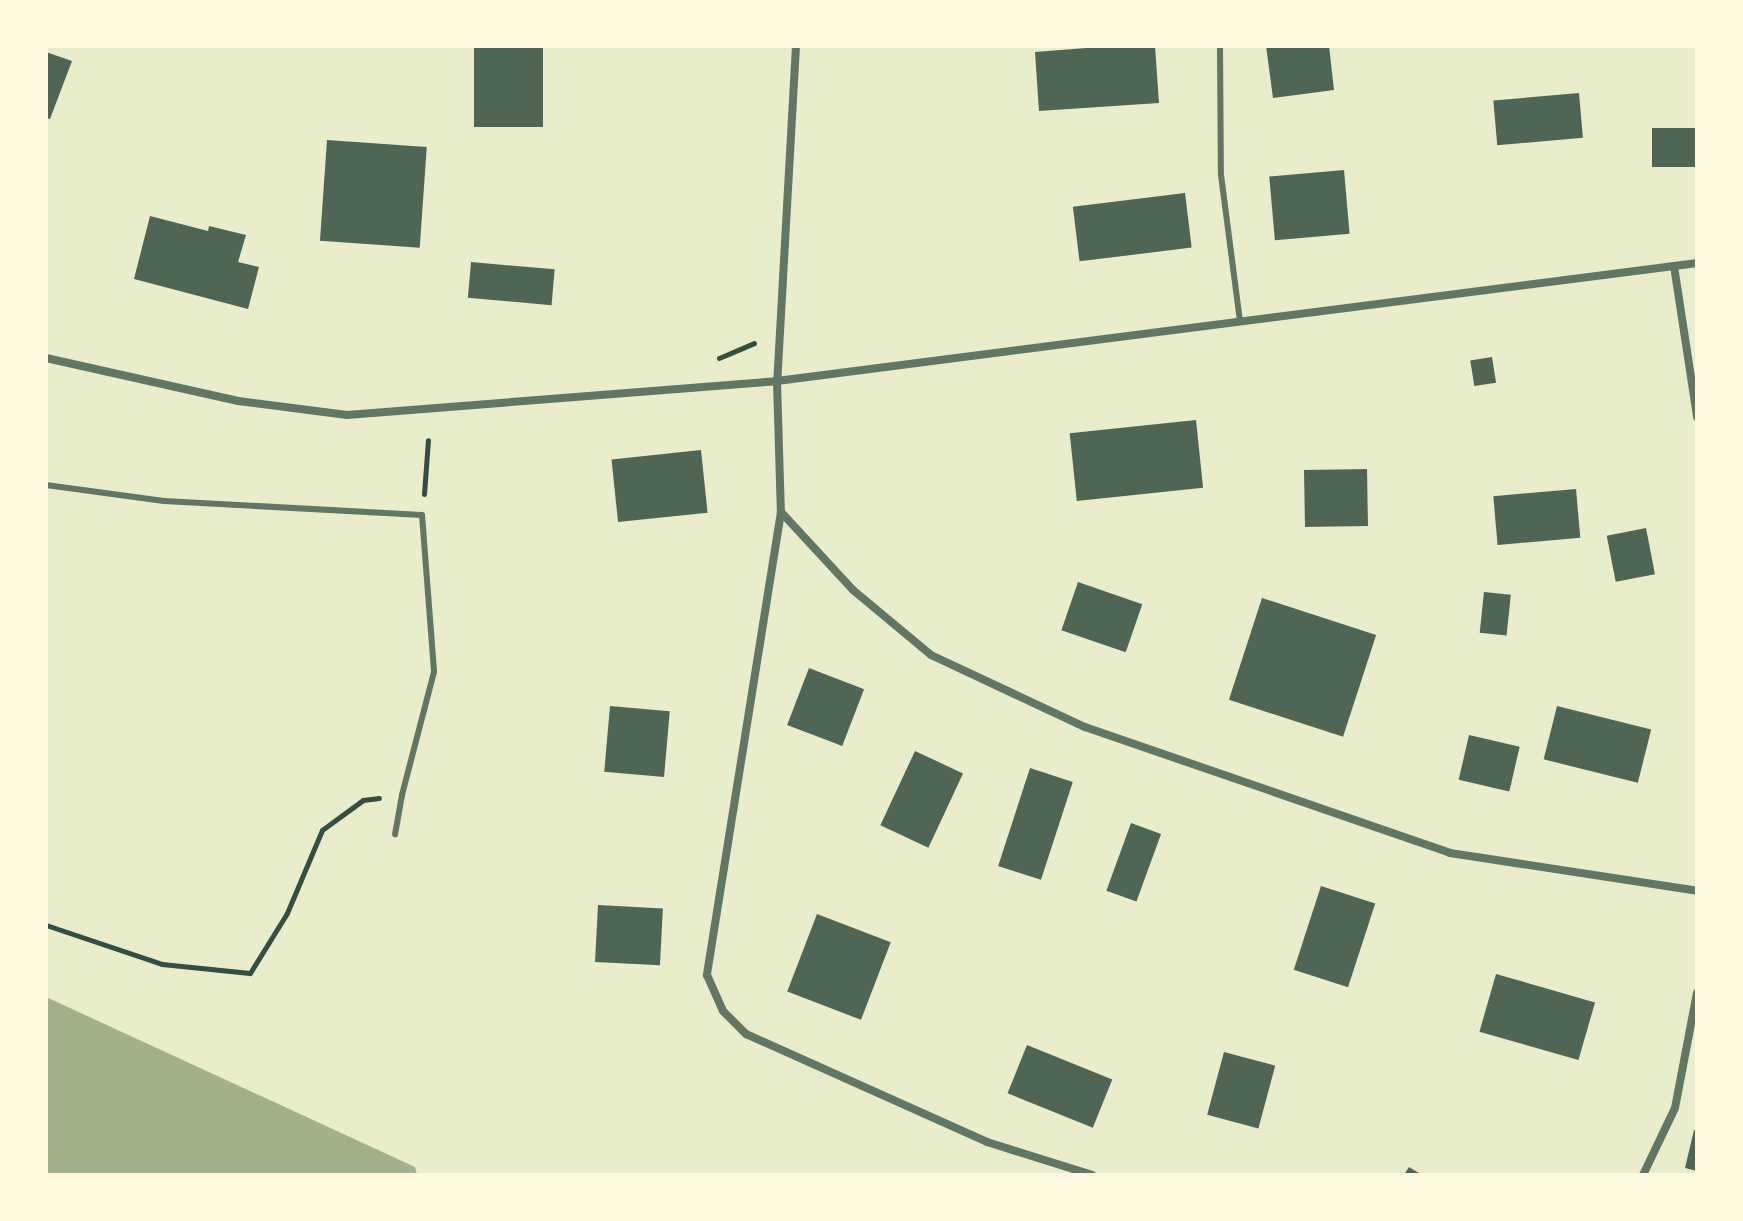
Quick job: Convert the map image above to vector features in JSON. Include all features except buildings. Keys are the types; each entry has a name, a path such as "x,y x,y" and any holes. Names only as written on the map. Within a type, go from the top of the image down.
{"street":[{"path":"796,46 777,381 781,512 707,975 723,1011 746,1034 987,1142 1092,1175"},
{"path":"46,358 238,401 347,415 777,381 1697,263"},
{"path":"1674,266 1697,417"},
{"path":"781,512 853,590 931,655 1085,727 1450,853 1697,891"},
{"path":"1643,1175 1675,1108 1697,993"}],"lane":[{"path":"1220,46 1221,175 1240,321"},
{"path":"46,485 164,501 422,515 434,672 395,834"}],"path":[{"path":"422,515 428,440"},
{"path":"46,925 162,964 250,973 287,913 322,830 363,800 402,795"}],"shaded area":[{"path":"46,997 415,1167 417,1175 46,1175"}]}
